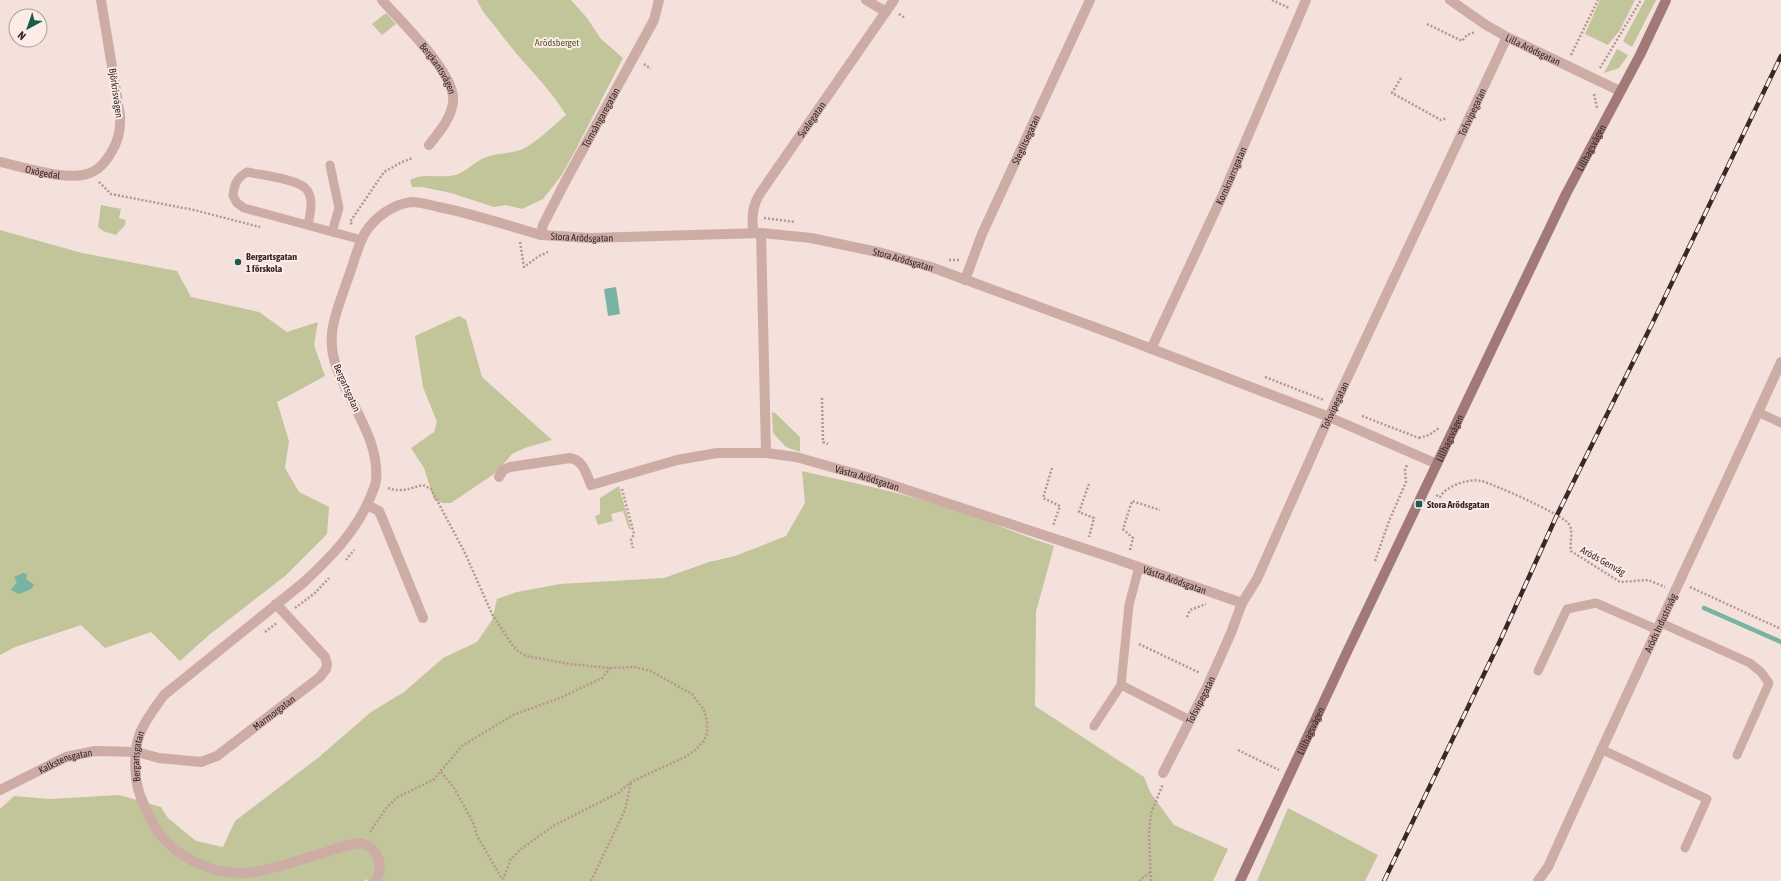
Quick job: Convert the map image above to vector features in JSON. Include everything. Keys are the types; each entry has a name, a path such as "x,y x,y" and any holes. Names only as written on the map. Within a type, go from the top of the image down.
{"street":[{"name":"Björkrisvägen","path":"87,174 95,171 104,163 116,144 121,130 101,0"},
{"name":"Bergkantsvägen","path":"382,0 417,38 452,87 454,101 451,112 444,126 429,145"},
{"name":"Törnsångaregatan","path":"541,235 543,225 565,182 654,20 659,0"},
{"path":"866,0 886,12"},
{"name":"Svalegatan","path":"766,453 757,233 752,218 755,201 764,185 894,0"},
{"name":"Kornknarrsgatan","path":"1151,349 1224,192 1306,0"},
{"name":"Lilla Arödsgatan","path":"1450,0 1507,37 1620,91"},
{"name":"Lillhagsvägen","path":"1240,881 1570,184 1620,91 1666,0"},
{"name":"Steglitsegatan","path":"965,280 982,234 1087,1"},
{"name":"Tofsvipegatan","path":"1163,773 1211,677 1231,633 1242,603 1257,579 1329,417 1507,37"},
{"name":"Oxögedal","path":"0,162 63,175 87,174"},
{"name":"Stora Arödsgatan","path":"360,244 372,225 388,210 412,202 448,208 541,235 590,238 757,233 811,238 882,253 931,267 1329,417 1437,464"},
{"name":"Bergartsgatan","path":"360,244 333,323 330,343 336,366 363,424 373,450 377,468 376,484 367,505 344,541 323,564 164,695 147,718 139,737 137,752 137,778 140,797 161,836 176,851 190,860 210,869 230,872 254,872 361,843 368,846 378,857 381,868 376,881"},
{"name":"Aröds Industriväg","path":"1538,881 1548,867 1601,749 1660,627 1781,362"},
{"name":"Västra Arödsgatan","path":"499,476 503,470 510,467 570,458 577,459 581,463 591,485 677,460 699,456 742,452 766,453 796,457 874,479 1126,562 1242,603"},
{"path":"367,505 379,511 423,618"},
{"name":"Marmorgatan","path":"137,752 159,758 201,762 216,756 320,677 327,666 325,657 288,614 276,604"},
{"name":"Kalkstensgatan","path":"0,790 66,757 95,751 137,752"}],"lane":[{"path":"330,165 339,208 332,232"},
{"path":"308,224 311,206 308,190 299,184 247,172 239,177 234,186 232,196 237,203 244,208 308,224 360,244"},
{"path":"1758,412 1781,423"},
{"path":"1094,726 1121,685 1129,605 1139,567"},
{"path":"1538,671 1567,609 1596,603 1750,663 1761,672 1769,683 1737,755"},
{"path":"1121,685 1190,720"},
{"path":"1601,749 1707,799 1685,848"}],"path":[{"path":"1272,0 1300,14"},
{"path":"1566,65 1598,0"},
{"path":"1600,68 1641,0"},
{"path":"1427,24 1462,41 1467,36 1474,33 1482,22"},
{"path":"1401,78 1392,93 1441,120 1447,118"},
{"path":"360,244 350,222 384,172 413,158"},
{"path":"87,174 97,180 111,194 194,210 265,228"},
{"path":"752,218 782,219 797,222"},
{"path":"514,238 526,241"},
{"path":"520,240 524,267 539,256 548,252"},
{"path":"942,258 959,259 971,264"},
{"path":"1258,374 1336,404"},
{"path":"822,398 824,442 828,444"},
{"path":"1357,414 1419,438 1429,435 1441,425"},
{"path":"1406,482 1405,470 1419,438"},
{"path":"1050,538 1060,506 1043,498 1052,468"},
{"path":"619,477 634,534 631,540 633,548"},
{"name":"Aröds Genväg","path":"1425,491 1440,497 1443,492 1462,483 1481,481 1536,504 1568,522 1571,528 1571,552 1620,582 1648,580 1666,587 1680,583"},
{"path":"1085,549 1094,518 1079,512 1088,484"},
{"path":"379,511 388,487 396,491 406,491 424,485 432,489 465,553 492,614 512,646 526,656 570,664 610,668 635,667 651,671 680,686 698,700 704,710 707,722 707,733 704,741 695,750 685,757 631,782 618,793 553,826 521,849 511,859 503,880"},
{"path":"1126,562 1133,538 1123,528 1132,501 1160,510"},
{"path":"341,566 355,549"},
{"path":"259,637 315,593 330,576"},
{"path":"1680,583 1781,630"},
{"path":"1187,616 1190,610 1213,600 1216,593"},
{"path":"1139,644 1211,677"},
{"path":"370,832 387,807 398,797 433,780 462,746 513,715 584,688 602,678 610,668"},
{"path":"1238,750 1275,768"},
{"path":"441,772 454,788 473,822 477,836 503,880"},
{"path":"1151,881 1149,833 1151,813 1163,787 1163,773"},
{"path":"591,881 625,810 631,782"},
{"path":"364,831 370,832 376,836"},
{"path":"1139,881 1150,872"}],"green space":[{"name":"Arödsberget","path":"477,0 571,0 587,18 601,39 623,58 561,176 543,199 522,209 506,205 494,207 451,193 422,187 412,187 410,180 421,176 449,176 459,174 488,156 522,149 529,146 566,115 550,93 486,16"},
{"path":"1600,0 1635,0 1620,30 1608,45 1585,34"},
{"path":"1645,0 1656,0 1632,47 1623,41"},
{"path":"386,13 396,24 382,35 372,24"},
{"path":"1617,49 1628,55 1627,57 1619,68 1604,73"},
{"path":"101,205 121,209 119,218 126,220 125,225 116,235 103,231 98,227"},
{"path":"0,230 82,253 177,271 191,297 259,312 287,332 318,322 314,345 325,376 277,402 289,441 285,468 299,492 329,507 327,534 285,576 209,635 180,661 151,632 105,648 81,625 15,647 0,655"},
{"path":"459,316 466,320 482,377 552,440 525,448 512,454 497,472 451,503 443,503 434,500 424,468 411,448 434,432 437,422 423,387 415,336"},
{"path":"772,412 775,413 800,437 800,452 786,447 773,433"},
{"path":"802,471 946,507 1054,546 1036,612 1035,706 1144,777 1150,792 1174,825 1228,849 1213,881 368,881 366,879 364,881 0,881 0,809 14,796 50,799 119,795 161,807 168,818 196,841 223,847 235,821 319,757 371,712 404,692 443,658 477,642 492,620 497,599 517,592 560,584 664,578 709,562 735,556 786,536 805,503"},
{"path":"619,486 631,529 629,529 623,511 611,514 613,521 598,525 595,516 600,514 600,498"},
{"path":"1288,808 1378,855 1365,881 1257,881"}],"water":[{"path":"616,287 620,314 608,316 604,289"},
{"path":"23,573 27,574 26,579 34,585 31,589 19,594 11,590 17,582 14,577"}],"waterway":[{"path":"1704,608 1781,642"}],"railway":[{"path":"1384,881 1500,641 1557,515 1652,324 1781,56"}],"place":[{"name":"Bergartsgatan 1 förskola","path":"238,262"},
{"name":"Stora Arödsgatan","path":"1419,504"}]}
